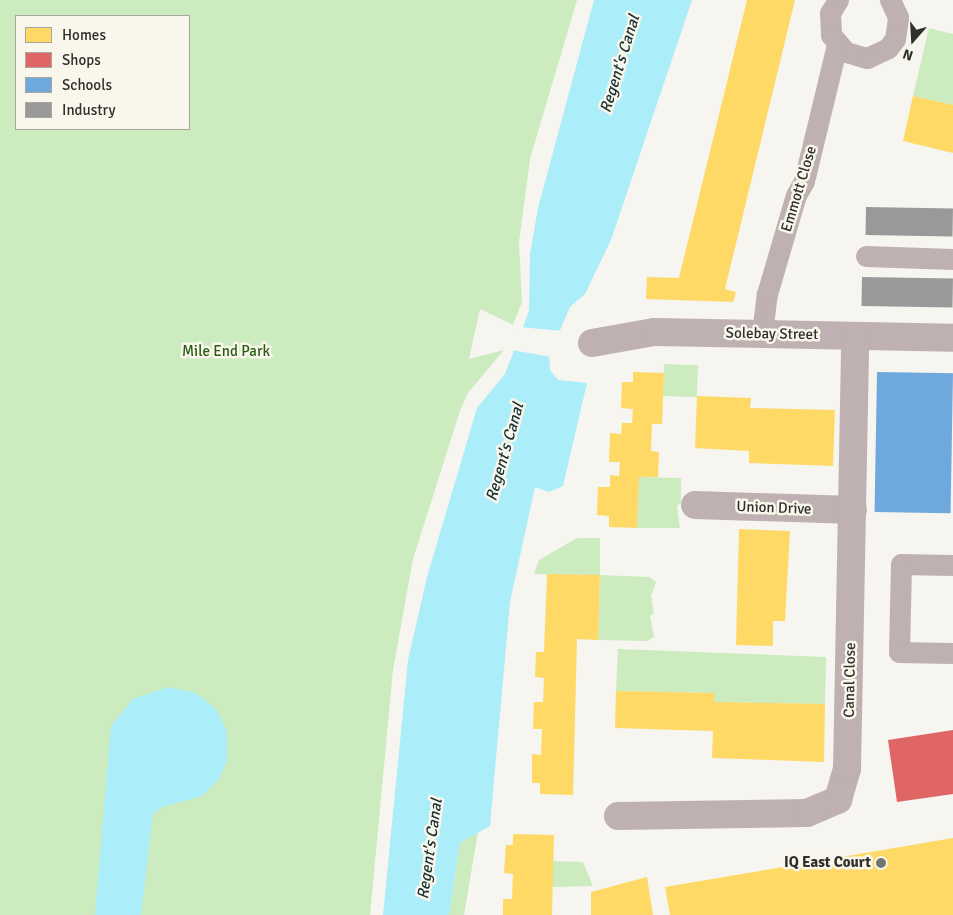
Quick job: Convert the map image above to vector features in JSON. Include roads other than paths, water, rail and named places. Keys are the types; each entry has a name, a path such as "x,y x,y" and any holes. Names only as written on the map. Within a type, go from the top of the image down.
{"street":[{"name":"Solebay Street","path":"592,344 642,333 762,333 953,338"},
{"name":"Canal Close","path":"618,816 807,813 838,800 847,769 855,336"},
{"name":"Union Drive","path":"695,505 853,510"}],"lane":[{"path":"838,0 828,25 837,45 856,57 868,58 888,48 898,28 890,0"},
{"name":"Emmott Close","path":"762,333 767,294 804,180 837,45"},
{"path":"866,256 953,259"},
{"path":"953,565 901,564 899,652 953,653"}],"water":[{"name":"Regent's Canal","path":"594,0 692,0 611,240 585,294 570,307 549,356 550,370 558,380 587,383 563,486 549,492 535,487 510,602 490,826 460,843 449,915 383,915 408,660 427,577 477,408 505,374 529,311 530,254 538,208"},
{"path":"168,687 196,693 217,710 227,731 227,761 219,779 202,796 162,807 153,814 141,915 95,915 111,726 133,699"}],"place":[{"name":"IQ East Court","path":"881,863"}],"park label":[{"name":"Mile End Park","path":"226,352"}]}
